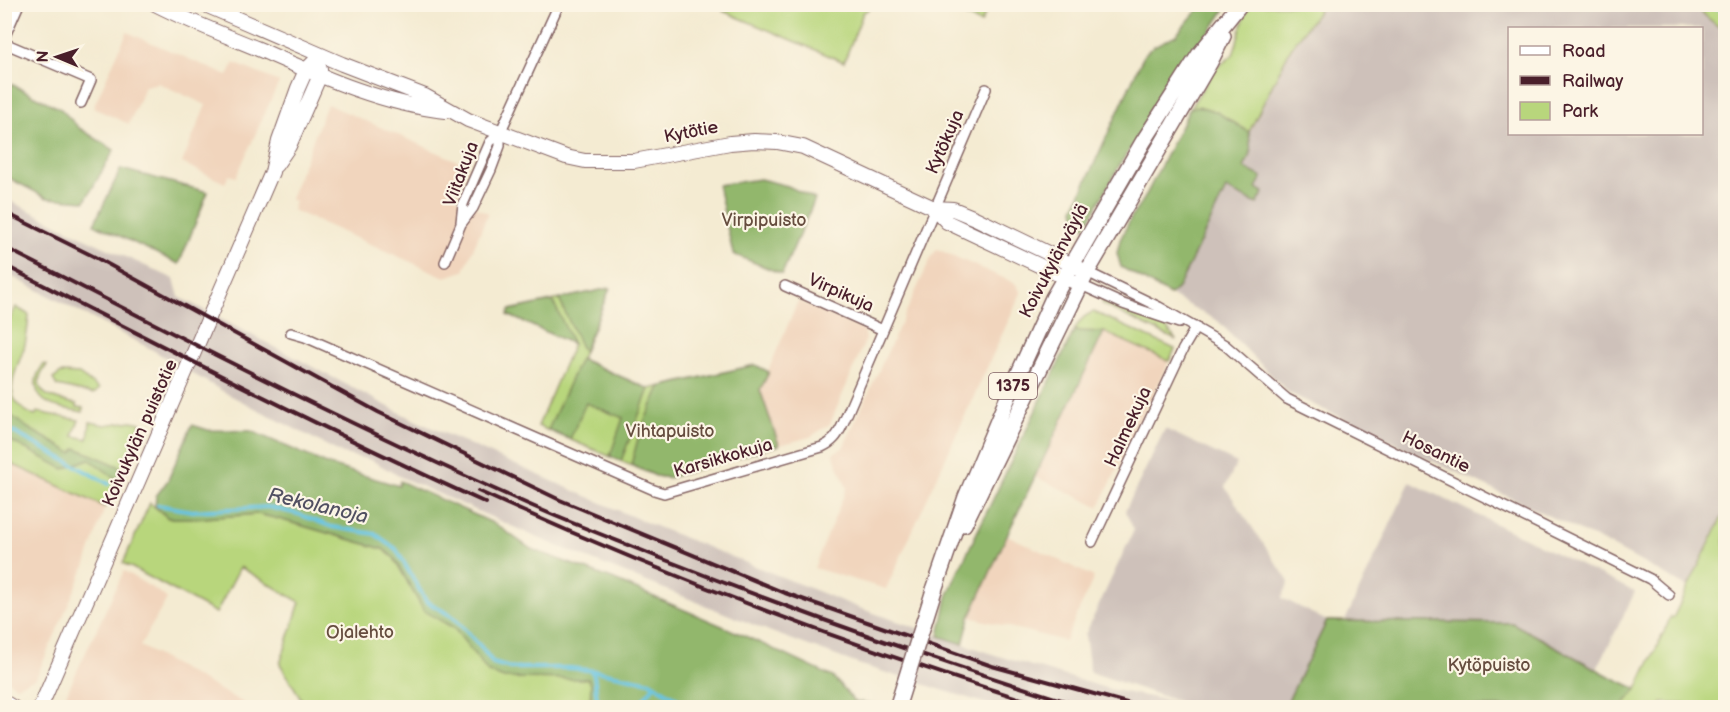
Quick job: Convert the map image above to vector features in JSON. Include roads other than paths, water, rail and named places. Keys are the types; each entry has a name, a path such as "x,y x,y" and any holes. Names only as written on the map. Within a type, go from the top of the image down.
{"main road":[{"name":"Koivukylänväylä","path":"897,708 966,497 1008,397 1068,271 1199,55 1238,7"},
{"name":"Koivukylänväylä","path":"948,553 977,502 1084,279 1210,62 1238,7"}],"street":[{"path":"19,4 4,40 91,80 81,104"},
{"name":"Kytötie","path":"155,4 306,70 373,95 429,110 451,112"},
{"name":"Kytötie","path":"203,4 321,55 425,96 451,112 500,133 545,151 585,161 634,161 730,143 754,141 777,142 803,147 934,208 947,222 1068,271"},
{"name":"Viitakuja","path":"445,262 461,224 463,204 490,142 500,133 559,4"},
{"name":"Koivukylän puistotie","path":"272,172 279,141 306,70 321,55"},
{"name":"Koivukylän puistotie","path":"40,708 272,172 289,146 320,75 321,55"},
{"name":"Kytökuja","path":"934,208 986,88"},
{"name":"Karsikkokuja","path":"291,333 305,337 664,493 830,444 842,426 934,208"},
{"name":"Hosantie","path":"1068,271 1157,316 1196,327"},
{"name":"Hosantie","path":"1084,279 1196,327 1225,345 1287,399 1650,579 1669,595"},
{"name":"Virpikuja","path":"785,286 884,330"},
{"name":"Halmekuja","path":"1092,542 1183,349 1196,327"},
{"path":"4,702 14,708"}],"waterway":[{"path":"1713,4 1717,8 1726,9"},
{"name":"Rekolanoja","path":"4,427 109,484"},
{"name":"Rekolanoja","path":"158,505 192,511 268,507 298,514 332,527 375,534 396,549 426,601 453,617 493,663 510,668 570,668 596,671 650,682 691,708"},
{"name":"Rekolanoja","path":"591,671 594,675 598,708"},
{"name":"Rekolanoja","path":"636,708 655,685"}],"railway":[{"path":"4,212 93,256 378,412 560,500 785,593 992,666 1145,708"},
{"path":"4,247 345,419 553,515 821,619 1087,708"},
{"path":"4,265 304,417 486,503"},
{"path":"478,491 618,552 760,608 904,661 1050,708"}],"park label":[{"name":"Virpipuisto","path":"764,220"},
{"name":"Vihtapuisto","path":"670,431"},
{"name":"Ojalehto","path":"360,632"},
{"name":"Kytöpuisto","path":"1489,665"}]}
